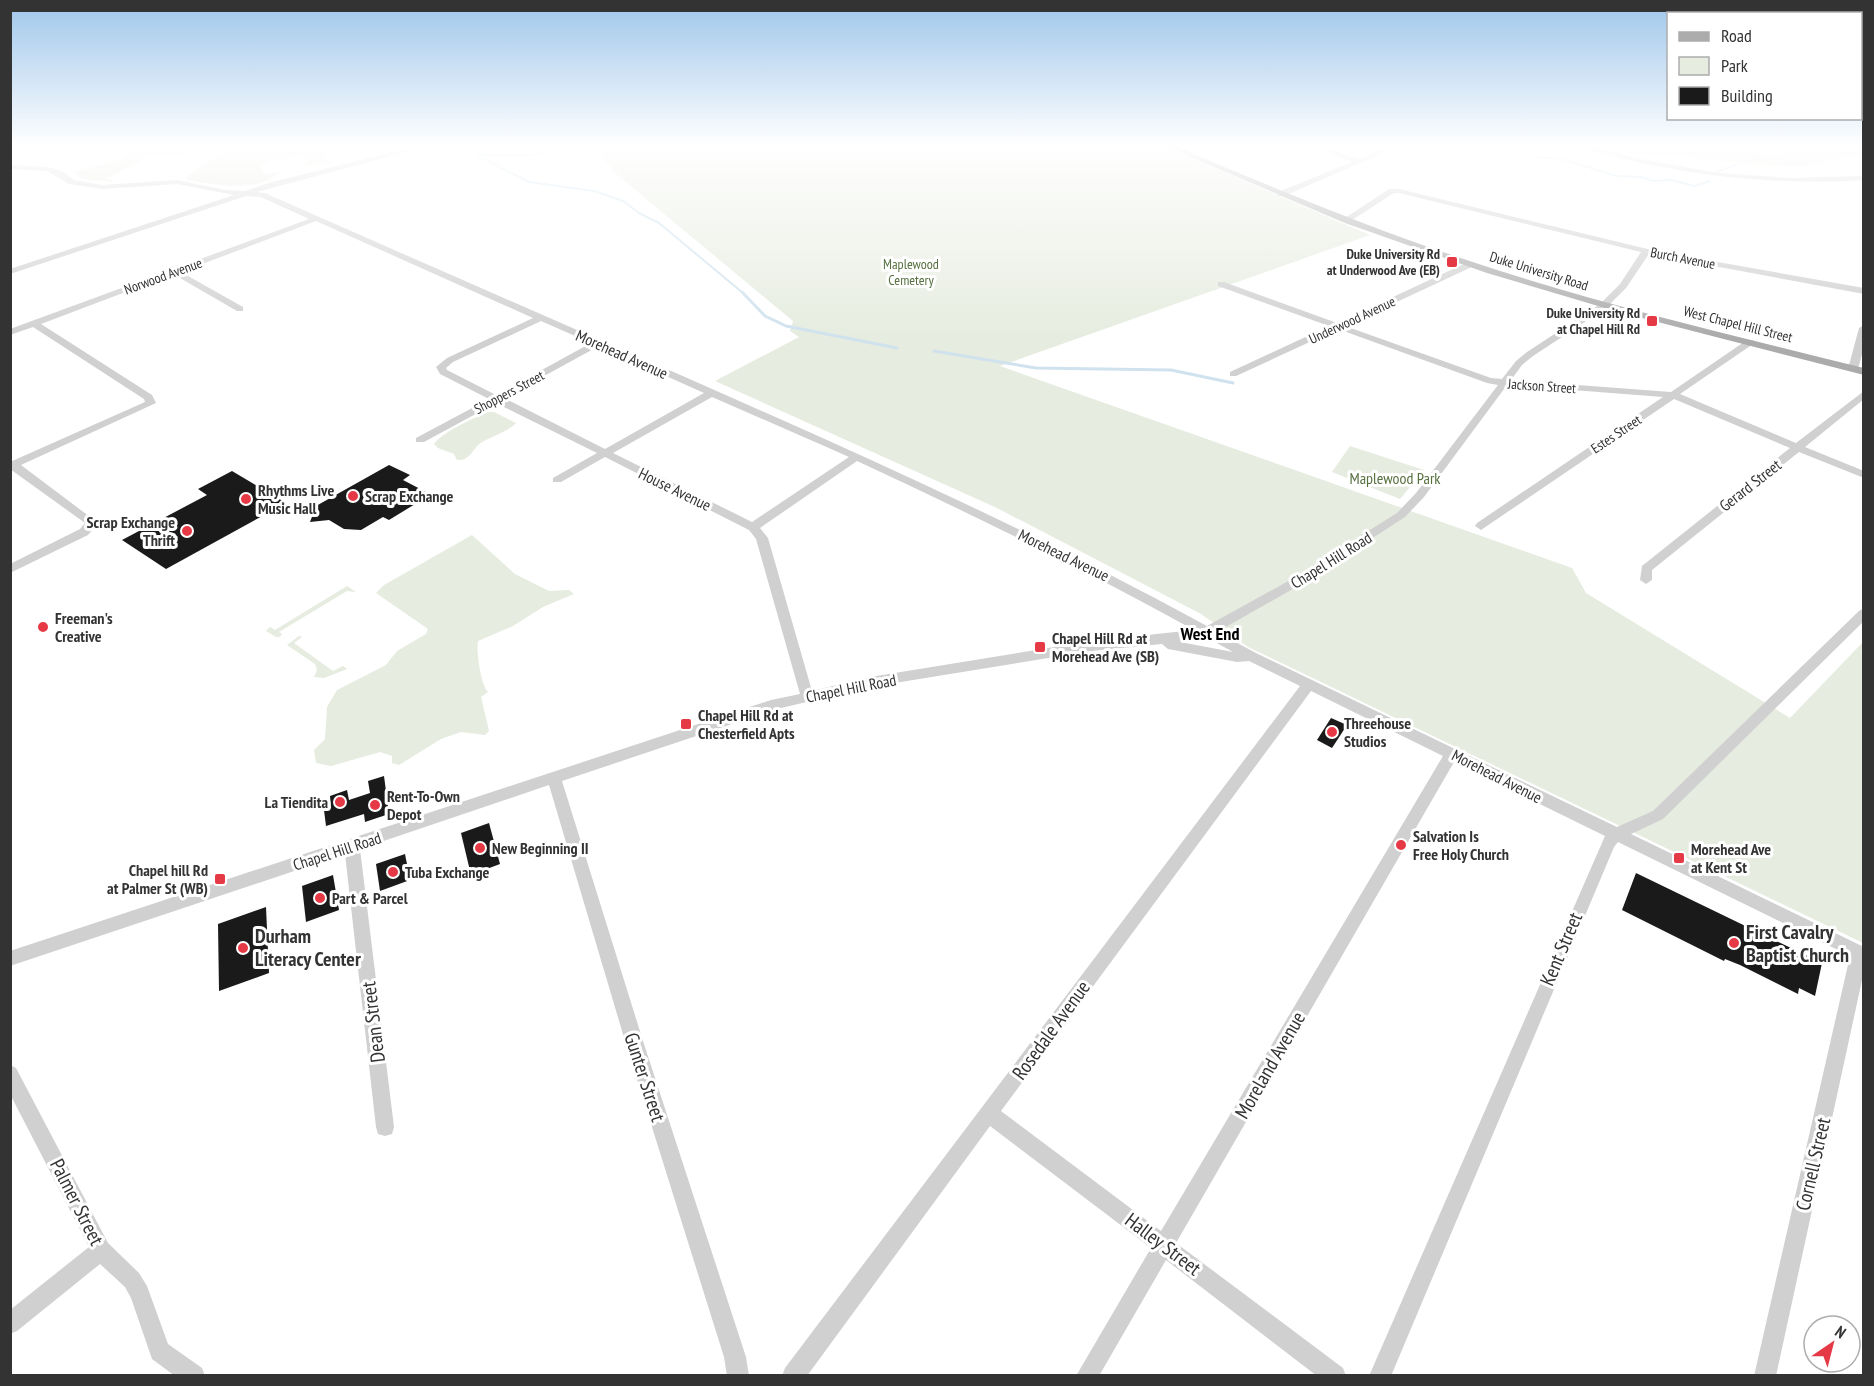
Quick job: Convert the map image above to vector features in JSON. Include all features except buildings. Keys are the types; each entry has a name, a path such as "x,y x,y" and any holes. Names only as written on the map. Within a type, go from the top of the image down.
{"main road":[{"name":"Duke University Road","path":"1318,209 1471,264 1604,304"},
{"name":"West Chapel Hill Street","path":"1604,304 1858,371"}],"street":[{"path":"10,272 194,209"},
{"name":"Morehead Avenue","path":"292,209 856,457 1081,563 1251,656 1861,954"},
{"name":"Burch Avenue","path":"1347,220 1365,209"},
{"name":"Burch Avenue","path":"1472,209 1646,251 1863,291"},
{"name":"Norwood Avenue","path":"10,332 315,219"},
{"name":"Chapel Hill Road","path":"10,959 807,696 870,682 1206,632 1296,582 1401,515 1420,495 1519,363 1532,351 1614,296 1646,251"},
{"name":"Underwood Avenue","path":"1233,374 1471,264"},
{"path":"175,272 240,309"},
{"name":"Jackson Street","path":"1221,284 1337,327 1502,383 1673,395 1863,475"},
{"name":"House Avenue","path":"540,318 450,360 441,367 443,372 753,527"},
{"path":"12,465 151,403 148,396 35,324"},
{"path":"1858,371 1863,328"},
{"name":"Estes Street","path":"1481,526 1750,342"},
{"name":"Shoppers Street","path":"420,440 598,343"},
{"path":"557,480 711,393"},
{"name":"Gerard Street","path":"1646,580 1646,569 1863,394"},
{"path":"807,696 762,538 753,527 856,457"},
{"path":"10,568 92,525 91,520 12,465"},
{"path":"1614,835 1649,823 1658,815 1863,613"},
{"path":"1139,641 1184,646 1237,657 1251,656"},
{"name":"Rosedale Avenue","path":"793,1376 1309,683"},
{"name":"Moreland Avenue","path":"1087,1376 1452,753"},
{"name":"Gunter Street","path":"554,778 634,1041 735,1357 738,1376"},
{"name":"Kent Street","path":"1380,1376 1573,920 1608,843 1614,835"},
{"name":"Dean Street","path":"352,846 385,1127"},
{"name":"Cornell Street","path":"1765,1376 1861,954"},
{"name":"Palmer Street","path":"10,1074 101,1250 132,1280 140,1293 160,1351 195,1376"},
{"name":"Halley Street","path":"989,1113 1335,1376"},
{"path":"10,1324 101,1250"}],"green space":[{"name":"Maplewood Cemetery","path":"658,209 1309,209 1370,235 1000,366 1572,568 1586,593 1790,718 1863,642 1863,943 1248,647 1201,614 997,508 715,381 799,337 790,331 793,321"},
{"path":"487,412 494,412 516,423 507,430 481,442 461,460 457,460 454,454 434,444 451,430"},
{"name":"Maplewood Park","path":"1350,446 1424,470 1400,499 1332,472"},
{"path":"472,535 515,574 549,591 569,590 574,594 543,607 513,626 478,641 480,668 483,683 488,692 481,697 489,731 485,735 461,732 441,739 399,765 392,763 392,756 380,752 331,766 316,763 314,750 325,739 327,707 337,690 386,665 397,651 426,634 428,629 376,593 384,585"},
{"path":"347,586 356,592 347,591 279,632 282,634 280,637 266,631 270,627 275,630"},
{"path":"299,636 302,637 294,643 333,671 343,666 347,669 324,678 314,677 317,670 315,664 287,645"}],"waterway":[{"path":"633,209 659,223 743,293"},
{"path":"743,293 765,316 786,326 897,348"},
{"path":"934,351 1036,368 1171,370 1233,383"}],"place":[{"name":"Duke University Rd at Underwood Ave (EB)","path":"1452,262"},
{"name":"Duke University Rd at Chapel Hill Rd","path":"1652,321"},
{"name":"Scrap Exchange","path":"353,496"},
{"name":"Rhythms Live Music Hall","path":"246,499"},
{"name":"Scrap Exchange Thrift","path":"187,531"},
{"name":"Freeman's Creative","path":"43,627"},
{"name":"Chapel Hill Rd at Morehead Ave (SB)","path":"1040,647"},
{"name":"Chapel Hill Rd at Chesterfield Apts","path":"686,724"},
{"name":"Threehouse Studios","path":"1332,732"},
{"name":"La Tiendita","path":"340,802"},
{"name":"Rent-To-Own Depot","path":"375,805"},
{"name":"Salvation Is Free Holy Church","path":"1401,845"},
{"name":"New Beginning II","path":"480,848"},
{"name":"Morehead Ave at Kent St","path":"1679,858"},
{"name":"Tuba Exchange","path":"393,872"},
{"name":"Chapel hill Rd at Palmer St (WB)","path":"220,879"},
{"name":"Part & Parcel","path":"320,898"},
{"name":"First Cavalry Baptist Church","path":"1734,943"},
{"name":"Durham Literacy Center","path":"243,948"}],"district":[{"name":"West End","path":"1210,633"}]}
